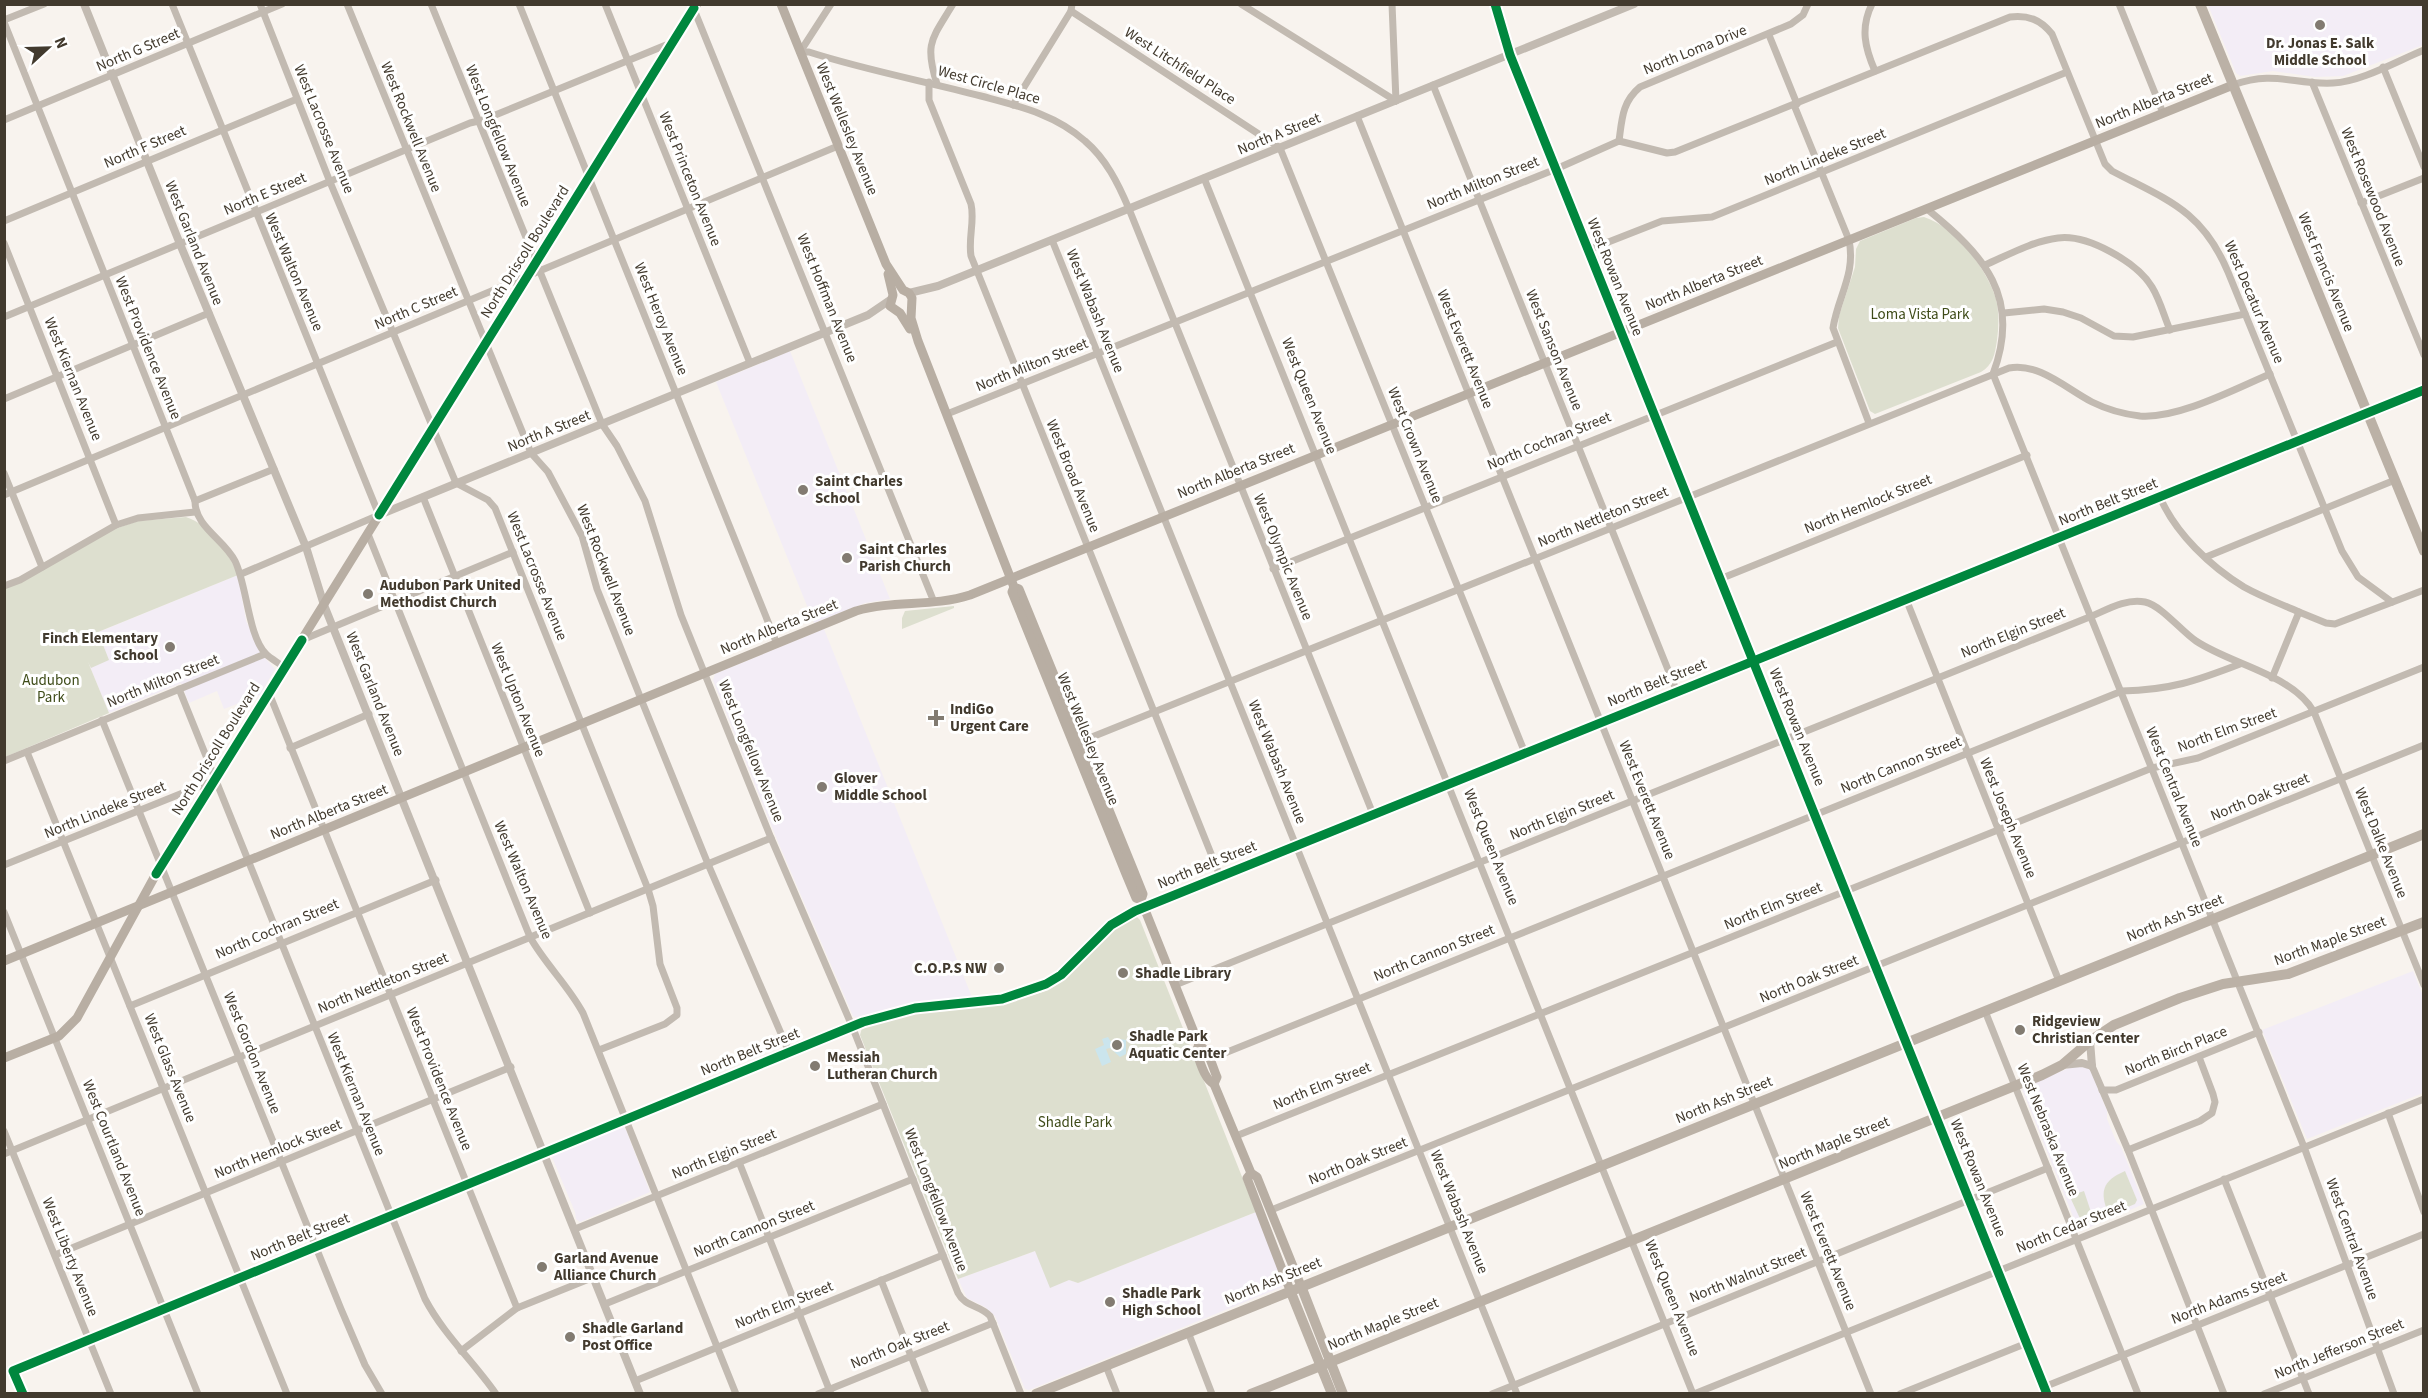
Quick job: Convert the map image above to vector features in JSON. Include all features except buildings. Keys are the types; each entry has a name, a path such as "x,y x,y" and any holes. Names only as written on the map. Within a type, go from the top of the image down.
{"main road":[{"name":"West Wellesley Avenue","path":"781,4 886,264 892,297"},
{"name":"West Francis Avenue","path":"2200,4 2395,480 2420,531 2424,551"},
{"name":"North Driscoll Boulevard","path":"55,1038 66,1031 78,1018 159,870 529,274 537,267 694,6"},
{"name":"North Alberta Street","path":"4,961 868,608 934,602 1013,583 1088,548 2233,85"},
{"name":"West Wellesley Avenue","path":"886,264 906,292"},
{"path":"906,292 912,306 906,313 897,312 890,306 892,297 906,292"},
{"name":"West Wellesley Avenue","path":"912,306 918,341 1013,583 1019,589 1082,741 1143,894 1143,903 1199,1045 1206,1049 1210,1059 1217,1077 1214,1084"},
{"name":"West Wellesley Avenue","path":"897,312 918,341"},
{"name":"West Wellesley Avenue","path":"1013,583 1012,592 1058,706 1136,898 1143,903"},
{"path":"1058,683 1058,706 1076,726"},
{"name":"North Ash Street","path":"1035,1394 2424,834"},
{"name":"North Driscoll Boulevard","path":"106,920 138,898 159,870"},
{"name":"North Alberta Street","path":"124,933 143,912 162,897"},
{"name":"North Maple Street","path":"1251,1394 2016,1086 2062,1065 2090,1041 2114,1025 2209,987 2288,974 2424,922"},
{"path":"4,1058 55,1038"},
{"name":"West Wellesley Avenue","path":"1199,1045 1197,1051 1203,1067 1209,1081 1214,1084 1236,1136 1249,1175 1325,1364 1332,1394"},
{"name":"West Wellesley Avenue","path":"1249,1175 1257,1177 1271,1210 1295,1288"},
{"name":"West Wellesley Avenue","path":"1325,1364 1343,1394"}],"street":[{"path":"4,21 44,4"},
{"name":"West Garland Avenue","path":"84,4 208,313 306,547 324,605 469,962 640,1394"},
{"name":"West Walton Avenue","path":"172,4 379,515"},
{"name":"West Lacrosse Avenue","path":"260,4 330,182 456,483 488,500 495,508 648,889 653,906 660,964 677,1008 676,1017 665,1024 599,1050"},
{"name":"North G Street","path":"4,120 282,4"},
{"name":"West Rockwell Avenue","path":"347,4 531,453 548,472 582,536 597,589 641,699 708,864 789,1052"},
{"name":"West Longfellow Avenue","path":"432,4 477,121 602,424 622,456 645,501 678,606 704,674 771,838 852,1026 960,1298 971,1306 986,1312 993,1323"},
{"name":"West Heroy Avenue","path":"519,4 777,644"},
{"name":"West Princeton Avenue","path":"605,4 750,363"},
{"path":"800,52 831,4"},
{"path":"937,84 930,64 930,45 953,4"},
{"path":"1241,4 1396,101"},
{"path":"1392,4 1396,101"},
{"name":"West Rowan Avenue","path":"1495,4 1510,55 2045,1390"},
{"name":"North A Street","path":"906,292 934,288 1634,4"},
{"name":"North Loma Drive","path":"1619,141 1623,108 1640,87 1769,35 1797,20 1808,4"},
{"path":"1619,141 1667,153 1675,152 1875,71 1866,49 1864,31 1866,16 1872,4"},
{"path":"2119,4 2163,113"},
{"name":"West Hoffman Avenue","path":"694,6 934,602"},
{"path":"1013,105 1071,8"},
{"name":"West Litchfield Place","path":"1071,8 1280,148"},
{"name":"West Decatur Avenue","path":"1875,71 2010,17 2032,18 2043,23 2052,34 2100,156 2112,171 2176,205 2196,220 2209,235 2221,255 2348,563 2358,577 2392,602"},
{"name":"West Providence Avenue","path":"4,21 195,501 195,512"},
{"path":"1769,35 1849,240 1852,256 1851,270 1835,314 1833,328 1869,423"},
{"name":"North E Street","path":"4,317 477,121 666,45 670,47"},
{"name":"North Alberta Street","path":"2233,85 2250,79 2266,77 2312,82 2344,82 2424,50"},
{"name":"West Circle Place","path":"800,52 809,52 937,84 1013,105 1053,119 1085,141 1111,171 1129,209"},
{"path":"2383,67 2424,166"},
{"name":"North Lindeke Street","path":"1588,250 1662,221 1712,217 2067,72"},
{"name":"West Broad Avenue","path":"929,82 929,100 971,204 973,220 970,248 977,270 1220,876"},
{"name":"West Rosewood Avenue","path":"2312,82 2424,355"},
{"name":"West Sanson Avenue","path":"1433,86 1677,692"},
{"name":"North F Street","path":"4,221 297,99"},
{"name":"West Everett Avenue","path":"1357,116 1871,1394"},
{"name":"North Milton Street","path":"947,414 1556,169 1619,141"},
{"path":"537,267 614,239 838,146"},
{"name":"West Crown Avenue","path":"1280,148 1525,753"},
{"name":"West Queen Avenue","path":"1204,178 1694,1394"},
{"path":"2361,203 2424,178"},
{"name":"West Olympic Avenue","path":"1129,209 1373,814"},
{"path":"1927,209 1955,232 1985,266 1999,293 2004,313 1999,358 1993,374"},
{"path":"1985,266 2047,240 2070,237 2085,241 2124,260 2144,277 2153,288 2170,330"},
{"name":"West Wabash Avenue","path":"1052,240 1517,1394"},
{"name":"West Kiernan Avenue","path":"4,243 116,525"},
{"name":"North C Street","path":"8,493 529,274"},
{"name":"North A Street","path":"912,306 934,288"},
{"name":"North A Street","path":"241,574 456,483 868,315 892,297"},
{"path":"2004,313 2044,309 2063,312 2080,318 2095,328 2114,336 2133,337 2245,314"},
{"name":"North A Street","path":"868,315 897,312"},
{"path":"4,399 208,313"},
{"name":"North Cochran Street","path":"1273,569 1837,342"},
{"name":"North Nettleton Street","path":"1082,741 1869,423 2018,366 2026,367 2093,403 2114,411 2141,416 2163,415 2185,409 2270,374"},
{"name":"West Central Avenue","path":"1993,374 2259,1032 2304,1147 2394,1394"},
{"name":"North Belt Street","path":"23,1394 13,1371 852,1026 894,1012 1002,999 1047,984 1061,975 1111,925 1143,903 1220,876 2424,390"},
{"name":"North Hemlock Street","path":"1720,579 2026,455"},
{"path":"195,501 274,469"},
{"path":"4,473 8,493 42,567"},
{"path":"2206,557 2395,480"},
{"name":"West Upton Avenue","path":"423,497 590,913"},
{"path":"2160,497 2174,526 2222,572 2245,587 2326,623 2335,624 2424,590"},
{"path":"4,586 116,525 138,518 195,512 229,551 241,574 251,621 266,654 285,668"},
{"name":"West Walton Avenue","path":"368,534 530,937 538,952 575,997 599,1050 736,1394"},
{"path":"302,640 513,552"},
{"name":"West Joseph Avenue","path":"1906,599 2059,981"},
{"name":"North Elgin Street","path":"1175,985 2122,604 2145,602 2154,606 2196,641 2240,664"},
{"path":"2272,678 2300,612"},
{"name":"North Milton Street","path":"4,761 266,654"},
{"name":"West Dalke Avenue","path":"2240,664 2291,687 2306,698 2314,712 2424,985"},
{"name":"North Cannon Street","path":"1210,1059 2122,691 2170,688 2195,682 2240,664"},
{"name":"North Elm Street","path":"1236,1136 2152,768 2198,758 2424,667"},
{"name":"West Kiernan Avenue","path":"179,689 391,1216 434,1317 496,1394"},
{"name":"West Providence Avenue","path":"268,693 517,1308"},
{"path":"290,748 369,714"},
{"name":"West Gordon Avenue","path":"102,720 139,810 159,870 172,892 357,1349 382,1394"},
{"name":"North Oak Street","path":"1271,1210 2424,745"},
{"name":"West Glass Avenue","path":"27,752 287,1394"},
{"name":"North Lindeke Street","path":"4,865 215,780"},
{"name":"North Nettleton Street","path":"4,1154 771,838"},
{"name":"North Cochran Street","path":"130,1006 436,880"},
{"name":"West Courtland Avenue","path":"4,912 198,1394"},
{"name":"West Nebraska Avenue","path":"1985,1011 2138,1394"},
{"name":"North Birch Place","path":"2102,1090 2116,1090 2259,1032"},
{"path":"2090,1041 2092,1066 2128,1150 2224,1394"},
{"path":"2128,1150 2200,1121 2212,1113 2215,1102 2199,1057"},
{"path":"2062,1065 2082,1063 2092,1066"},
{"name":"North Hemlock Street","path":"55,1255 511,1067"},
{"name":"North Cedar Street","path":"1694,1394 2424,1098"},
{"name":"North Elgin Street","path":"575,1228 884,1104"},
{"path":"2388,1113 2424,1212"},
{"name":"West Liberty Avenue","path":"4,1131 111,1394"},
{"path":"739,1162 830,1391"},
{"name":"North Walnut Street","path":"1491,1394 2049,1168"},
{"name":"North Cannon Street","path":"605,1304 913,1179"},
{"path":"2224,1179 2309,1394"},
{"name":"North Adams Street","path":"2045,1390 2122,1355 2424,1234"},
{"name":"North Elm Street","path":"635,1381 943,1255"},
{"path":"461,1351 517,1308 594,1277"},
{"path":"881,1280 926,1394"},
{"path":"993,1323 1021,1394"},
{"name":"North Oak Street","path":"818,1394 993,1323"},
{"name":"North Jefferson Street","path":"2264,1394 2424,1330"},
{"path":"1188,1332 1212,1394"},
{"path":"1900,1394 2027,1343"},
{"path":"1106,1366 1117,1394"}],"shaded area":[{"name":"Dr. Jonas E. Salk Middle School","path":"2208,5 2423,5 2423,45 2343,76 2315,77 2273,71 2240,76 2236,73"},
{"name":"Saint Charles School","path":"790,351 890,599 865,603 814,623 716,382"},
{"name":"Finch Elementary School","path":"238,575 246,621 264,657 275,669 260,695 224,709 217,691 189,703 181,683 109,713 79,640"},
{"name":"Glover Middle School","path":"824,629 972,997 890,1008 857,1018 853,1016 778,842 713,680 715,674"},
{"path":"2413,971 2423,996 2423,1093 2307,1139 2262,1030"},
{"path":"2079,1064 2090,1069 2107,1111 2107,1119 2144,1204 2081,1231 2078,1229 2022,1089"},
{"path":"619,1126 626,1130 650,1192 580,1222 576,1219 552,1157 555,1153"},
{"name":"Shadle Park High School","path":"1256,1212 1283,1283 1282,1287 1029,1390 1025,1389 995,1316 985,1307 967,1298 958,1279 1035,1251 1069,1280 1078,1283"}],"green space":[{"name":"Loma Vista Park","path":"1924,217 1947,229 1958,239 1977,262 1992,287 1998,309 1998,335 1994,354 1991,362 1981,372 1875,414 1870,411 1838,328 1839,316 1855,267 1856,249 1860,241 1916,218"},
{"name":"Audubon Park","path":"186,517 203,526 217,540 238,575 98,632 109,660 91,668 88,662 109,713 5,757 5,588 112,530 138,521"},
{"path":"954,606 954,608 902,629 902,618 905,611"},
{"name":"Shadle Park","path":"1136,916 1140,920 1256,1212 1078,1283 1069,1280 1050,1288 1035,1251 958,1279 860,1035 862,1028 901,1016 1009,1001 1045,991 1070,974 1110,931"},
{"path":"2068,1170 2078,1193 2084,1191 2094,1221 2083,1225 2070,1197 2068,1198 2058,1174"},
{"path":"2125,1171 2137,1200 2135,1204 2109,1215 2104,1200 2105,1188 2111,1179"}],"water":[{"path":"1108,1037 1113,1045 1119,1039 1126,1040 1126,1054 1120,1057 1110,1048 1106,1049 1111,1062 1102,1066 1095,1049 1104,1045 1102,1039"}],"cycle path":[{"path":"1495,4 1510,55 2047,1394"},
{"path":"379,515 694,8"},
{"path":"23,1394 13,1371 863,1022 915,1008 1002,999 1046,984 1061,975 1111,925 1135,911 2424,390"},
{"path":"156,874 302,640"}],"place":[{"name":"Dr. Jonas E. Salk Middle School","path":"2320,25"},
{"name":"Saint Charles School","path":"803,490"},
{"name":"Saint Charles Parish Church","path":"847,558"},
{"name":"Audubon Park United Methodist Church","path":"368,594"},
{"name":"Finch Elementary School","path":"170,647"},
{"name":"IndiGo Urgent Care","path":"936,718"},
{"name":"Glover Middle School","path":"822,787"},
{"name":"C.O.P.S NW","path":"999,968"},
{"name":"Shadle Library","path":"1123,973"},
{"name":"Ridgeview Christian Center","path":"2020,1030"},
{"name":"Shadle Park Aquatic Center","path":"1117,1045"},
{"name":"Messiah Lutheran Church","path":"815,1066"},
{"name":"Garland Avenue Alliance Church","path":"542,1267"},
{"name":"Shadle Park High School","path":"1110,1302"},
{"name":"Shadle Garland Post Office","path":"570,1337"}]}
